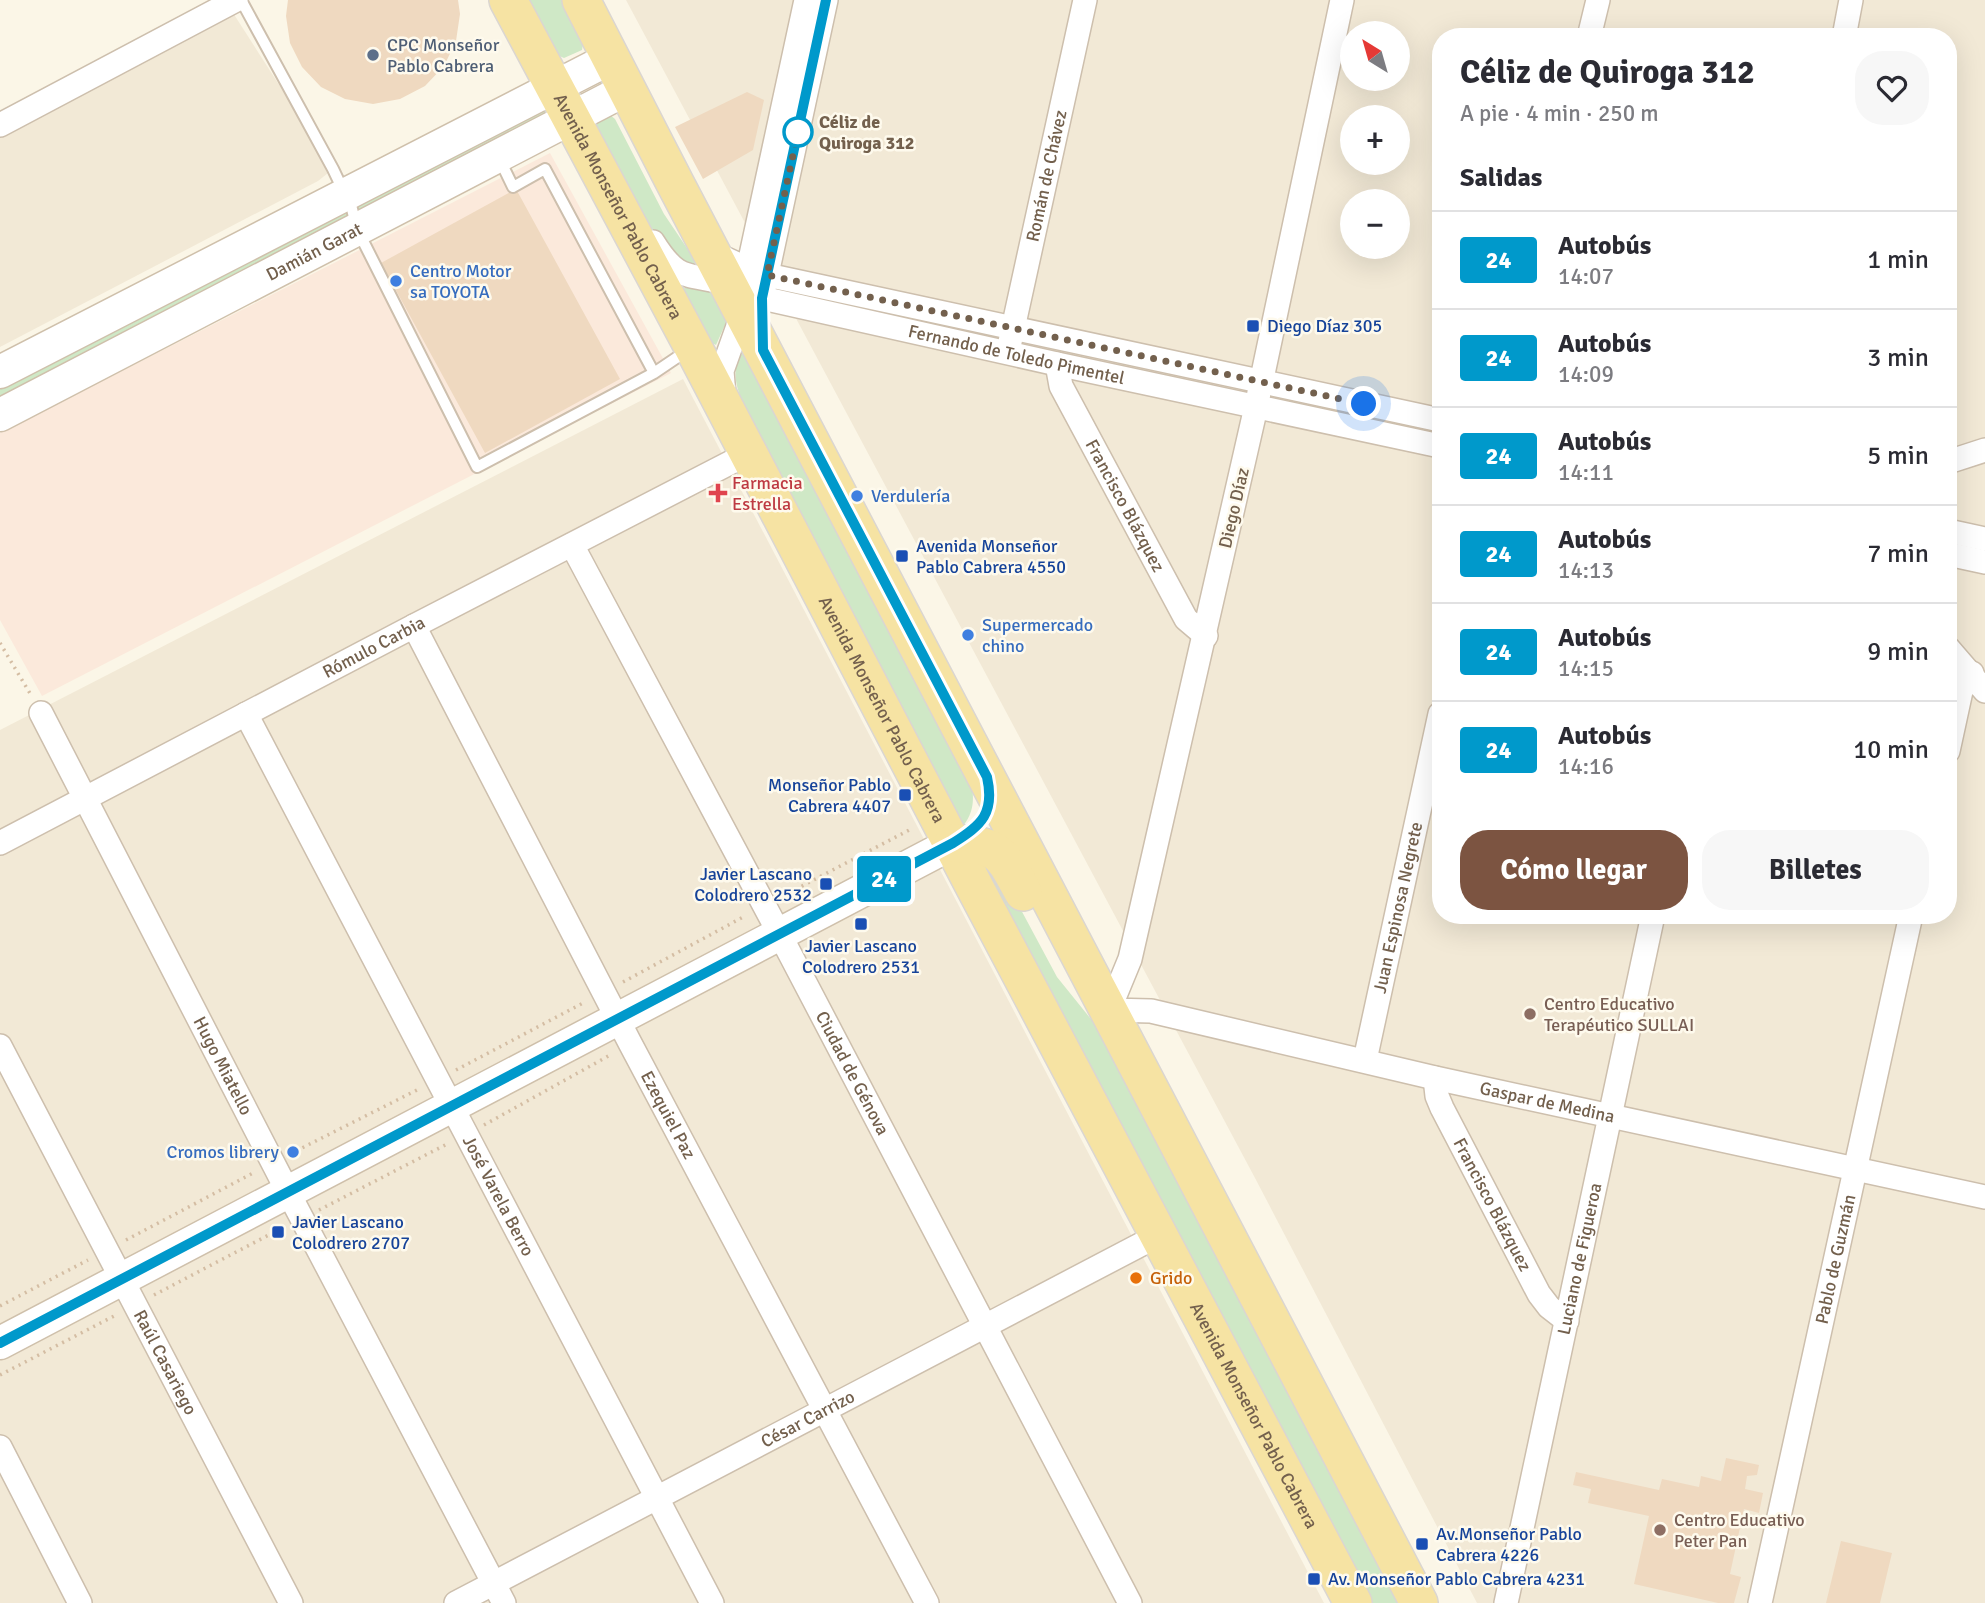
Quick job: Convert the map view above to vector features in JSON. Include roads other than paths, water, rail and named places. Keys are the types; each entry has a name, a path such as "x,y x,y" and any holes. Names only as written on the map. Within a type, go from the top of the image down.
{"main road":[{"name":"Avenida Monseñor Pablo Cabrera","path":"508,0 693,346 1353,1603"},
{"path":"581,0 619,73 743,283 763,350 1419,1603"},
{"name":"Damián Garat","path":"0,372 345,195 562,102 619,73"},
{"name":"Damián Garat","path":"0,415 497,156 562,102"},
{"path":"0,1343 288,1192 445,1092 946,829 981,823 990,797 987,777"},
{"path":"946,829 1000,853 1065,971 1109,1010"}],"street":[{"path":"0,125 239,0"},
{"path":"726,410 722,371 806,0"},
{"path":"743,283 827,0"},
{"name":"Román de Chávez","path":"1007,352 1085,0"},
{"name":"Diego Díaz","path":"1109,1010 1130,959 1206,636 1342,0"},
{"path":"1591,28 1598,0"},
{"path":"1846,28 1852,0"},
{"name":"Fernando de Toledo Pimentel","path":"621,211 647,231 664,257 678,272 687,276 1013,328 1432,418"},
{"name":"Fernando de Toledo Pimentel","path":"743,283 1058,365 1432,444"},
{"name":"Francisco Blázquez","path":"1058,365 1062,386 1186,619 1206,636"},
{"path":"1957,459 1985,450"},
{"name":"Rómulo Carbia","path":"0,843 748,453"},
{"path":"1957,533 1985,539"},
{"name":"Ciudad de Génova","path":"572,545 772,919 1130,1603"},
{"path":"1957,556 1985,562"},
{"name":"Ezequiel Paz","path":"414,626 611,1006 927,1603"},
{"path":"1957,658 1978,682 1961,691 1957,709"},
{"name":"Hugo Miatello","path":"41,713 499,1593"},
{"name":"José Varela Berro","path":"246,714 712,1603"},
{"name":"Juan Espinosa Negrete","path":"1365,1060 1432,751"},
{"name":"Luciano de Figueroa","path":"1506,1603 1651,924"},
{"name":"Pablo de Guzmán","path":"1760,1603 1909,924"},
{"name":"Gaspar de Medina","path":"1109,1010 1151,1011 1609,1117 1985,1197"},
{"name":"Raúl Casariego","path":"0,1046 290,1603"},
{"name":"Francisco Blázquez","path":"1435,1078 1437,1096 1442,1108 1539,1294 1549,1307 1567,1321"},
{"name":"César Carrizo","path":"456,1603 499,1593 656,1499 1159,1235"},
{"path":"0,1447 80,1603"}],"lane":[{"path":"239,0 345,195 357,229 477,467 654,373 693,346"},
{"path":"497,156 513,187 545,169 654,373"}],"place":[{"name":"CPC Monseñor Pablo Cabrera","path":"373,55"},
{"name":"Céliz de Quiroga 312","path":"798,132"},
{"name":"Centro Motor sa TOYOTA","path":"396,281"},
{"name":"Diego Díaz 305","path":"1253,326"},
{"name":"Farmacia Estrella","path":"718,493"},
{"name":"Verdulería","path":"857,496"},
{"name":"Avenida Monseñor Pablo Cabrera 4550","path":"902,556"},
{"name":"Supermercado chino","path":"968,635"},
{"name":"Monseñor Pablo Cabrera 4407","path":"905,795"},
{"name":"Javier Lascano Colodrero 2532","path":"826,884"},
{"name":"Javier Lascano Colodrero 2531","path":"861,924"},
{"name":"Centro Educativo Terapéutico SULLAI","path":"1530,1014"},
{"name":"Cromos librery","path":"293,1152"},
{"name":"Javier Lascano Colodrero 2707","path":"278,1232"},
{"name":"Grido","path":"1136,1278"},
{"name":"Centro Educativo Peter Pan","path":"1660,1530"},
{"name":"Av.Monseñor Pablo Cabrera 4226","path":"1422,1544"},
{"name":"Av. Monseñor Pablo Cabrera 4231","path":"1314,1579"}]}
